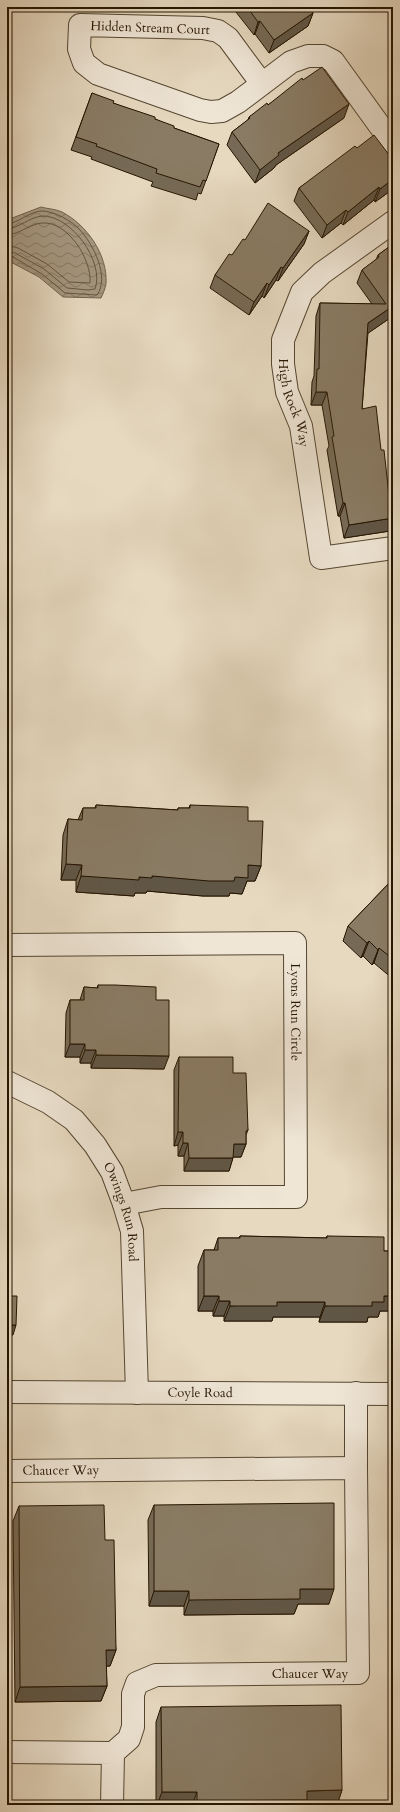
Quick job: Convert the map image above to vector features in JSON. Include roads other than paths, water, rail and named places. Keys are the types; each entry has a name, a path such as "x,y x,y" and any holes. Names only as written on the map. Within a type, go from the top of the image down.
{"street":[{"name":"Hidden Stream Court","path":"262,84 228,38 218,31 203,28 80,25 79,49 84,63 98,74 200,110 211,112 222,111 238,102 262,84 291,62 308,56 323,56 333,60 393,144"},
{"name":"High Rock Way","path":"393,222 322,273 302,292 283,340 283,364 287,392 301,426 321,558 393,548"},
{"name":"Lyons Run Circle","path":"7,945 295,943 296,1197 161,1197 124,1204"},
{"name":"Owings Run Road","path":"7,1082 14,1084 48,1102 74,1120 95,1145 112,1172 132,1231 137,1393"},
{"name":"Coyle Road","path":"7,1392 393,1394"},
{"name":"Chaucer Way","path":"113,1753 129,1739 133,1727 133,1694 137,1684 152,1676 358,1673 356,1393"},
{"name":"Chaucer Way","path":"7,1471 356,1468"},
{"path":"7,1752 113,1753 112,1805"}],"water":[{"path":"41,207 62,212 80,225 94,242 100,252 106,273 106,284 101,298 63,297 39,277 7,260 7,220"}]}
